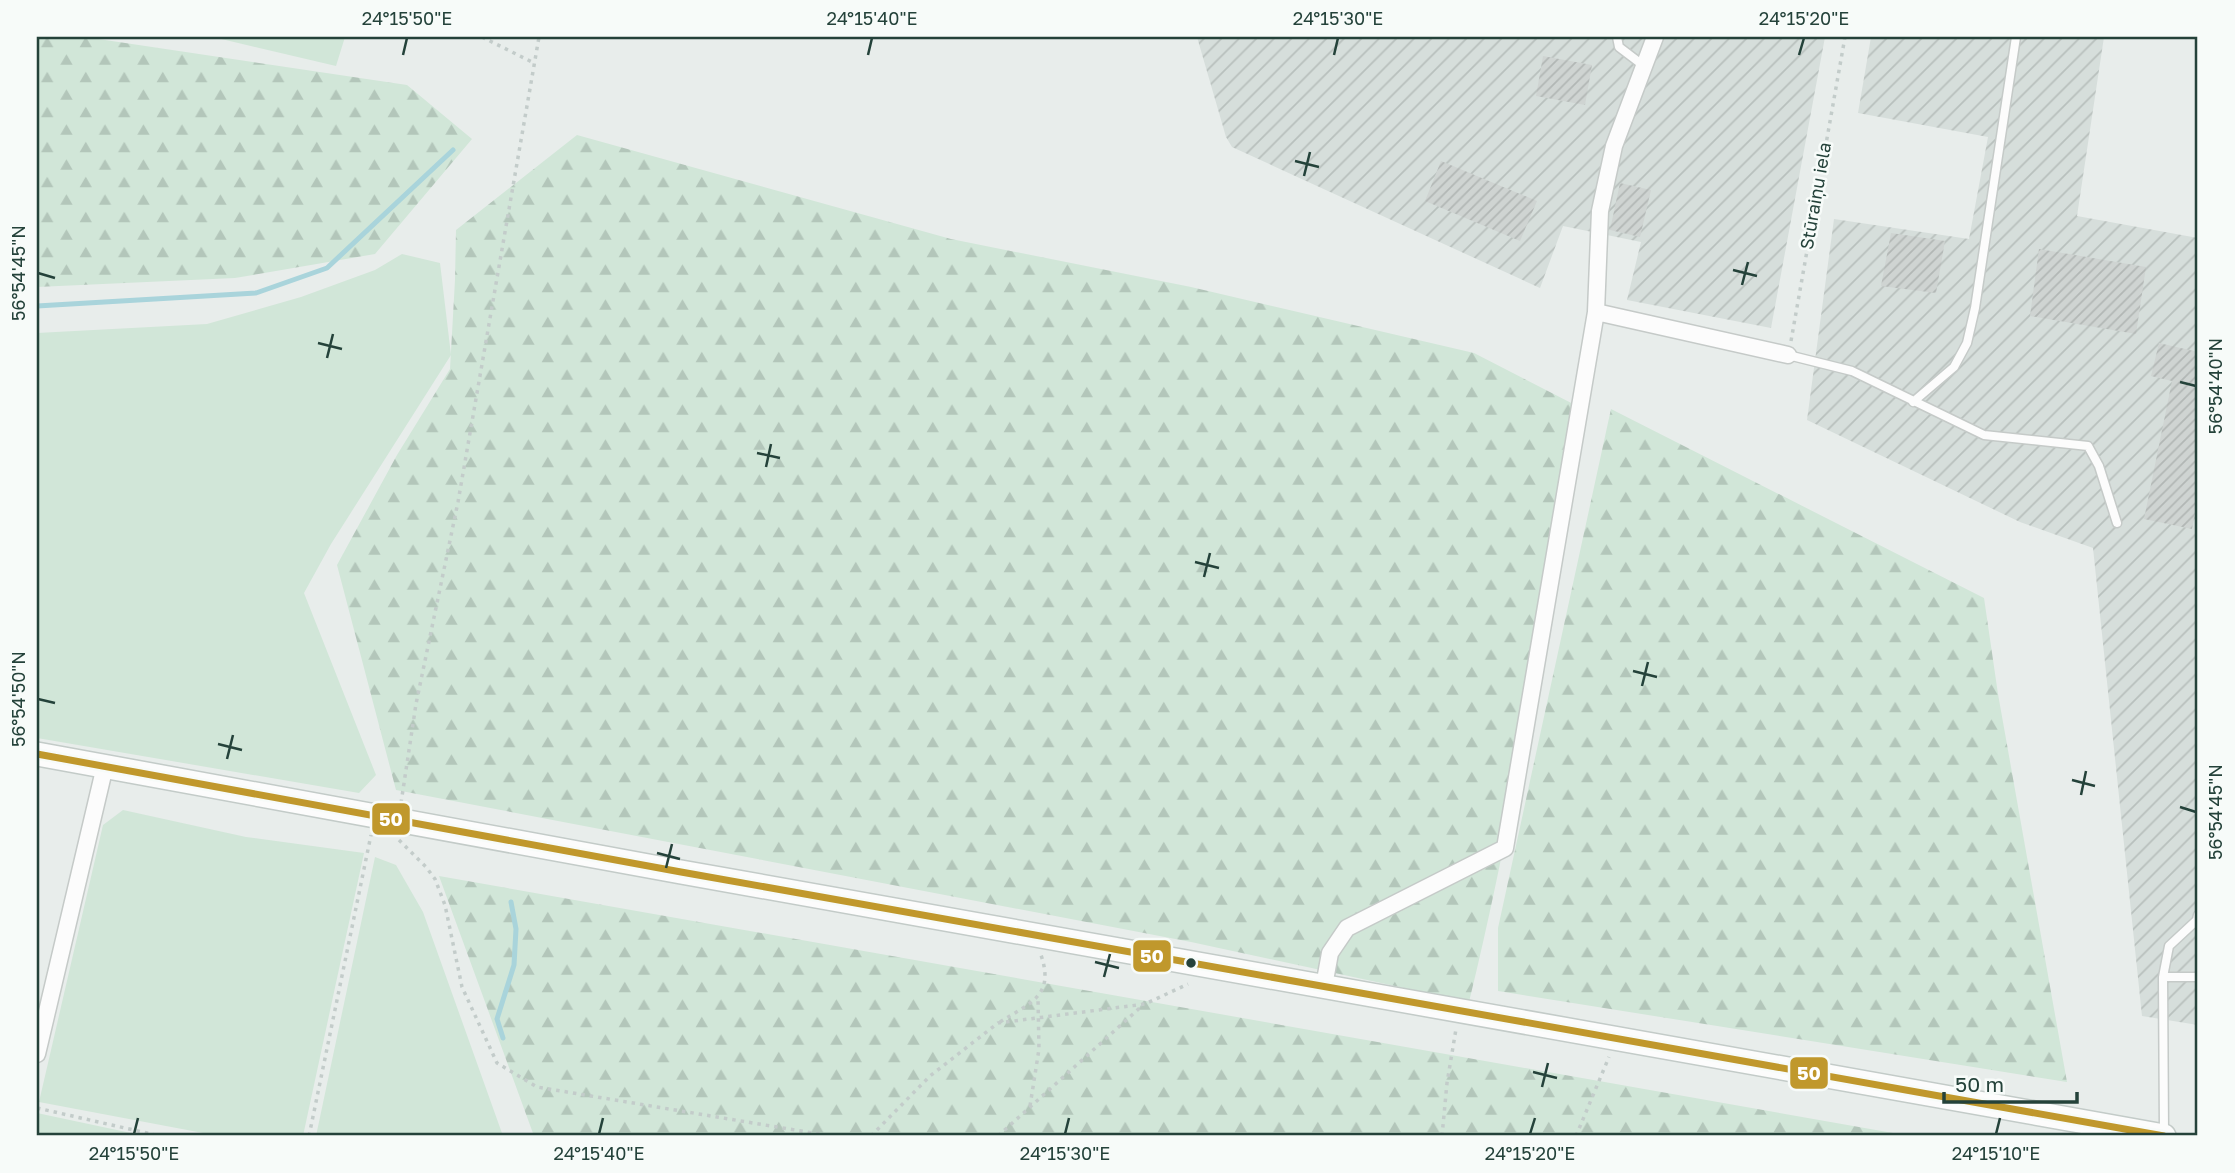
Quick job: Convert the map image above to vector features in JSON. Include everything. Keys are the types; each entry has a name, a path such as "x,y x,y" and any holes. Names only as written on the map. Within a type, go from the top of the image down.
{"main road":[{"path":"37,754 398,821 2164,1136"}],"street":[{"path":"1324,986 1330,953 1347,928 1505,848 1596,312 1600,211 1614,146 1655,37"},
{"path":"1596,312 1788,355"},
{"path":"37,1054 105,766"}],"lane":[{"path":"1617,37 1619,47 1644,66"},
{"path":"1913,402 1954,367 1967,343 1975,308 2016,37"},
{"path":"1788,355 1852,371 1984,435 2088,446 2099,466 2117,523"},
{"path":"2164,1136 2163,977 2169,946 2197,920 2198,915"},
{"path":"2163,977 2198,977"}],"path":[{"path":"482,37 534,62"},
{"path":"539,37 458,502 416,704 396,837 435,879 445,905 462,987 497,1063 537,1087 831,1136"},
{"name":"Stūraiņu iela","path":"1788,355 1845,37"},
{"path":"309,1136 374,816"},
{"path":"871,1136 930,1076 998,1023 1038,998 1045,986 1045,968 1033,934"},
{"path":"998,1136 1144,1004 1193,981 1206,965"},
{"path":"1030,1108 1038,1049 1038,998"},
{"path":"998,1023 1144,1004"},
{"path":"1442,1136 1447,1083 1459,1010"},
{"path":"1576,1136 1607,1064 1613,1038"},
{"path":"37,1108 160,1136"}],"shaded area":[{"path":"1197,37 1825,37 1771,328 1627,300 1641,242 1563,226 1540,288 1232,147 1226,137"},
{"path":"1871,37 2104,37 2077,216 2198,238 2198,1025 2142,1016 2093,548 2020,522 1807,420 1834,219 1969,239 1988,137 1858,113"}],"green space":[{"path":"37,37 85,37 407,85 472,139 375,254 235,278 37,287"},
{"path":"213,37 345,37 336,66"},
{"path":"577,135 951,239 1191,287 1474,353 1581,408 1517,780 1469,1002 1191,942 396,790 337,565 397,455 450,369 456,230"},
{"path":"402,254 440,263 451,355 331,544 304,593 376,775 359,793 37,738 37,333 207,324 301,297 375,270"},
{"path":"1611,409 1984,598 1998,694 2067,1082 1498,991 1498,928"},
{"path":"123,810 246,837 364,853 303,1136 219,1136 39,1102 103,825"},
{"path":"375,857 396,865 423,912 503,1136 316,1136"},
{"path":"439,876 1910,1136 534,1136"},
{"path":"37,1113 145,1136 37,1136"}],"building":[{"path":"1543,56 1592,65 1585,105 1536,96"},
{"path":"1441,161 1537,201 1520,241 1425,201"},
{"path":"1620,183 1651,190 1640,237 1610,230"},
{"path":"1891,233 1945,241 1936,293 1881,286"},
{"path":"2039,249 2146,267 2136,334 2030,316"},
{"path":"2159,343 2198,352 2198,497 2192,529 2144,519 2172,381 2151,376"}],"waterway":[{"path":"37,306 256,293 327,268 453,150"},
{"path":"503,1038 497,1019 514,965 516,929 511,902"}],"transit line":[{"name":"50","path":"37,754 681,872 2164,1136"}]}
